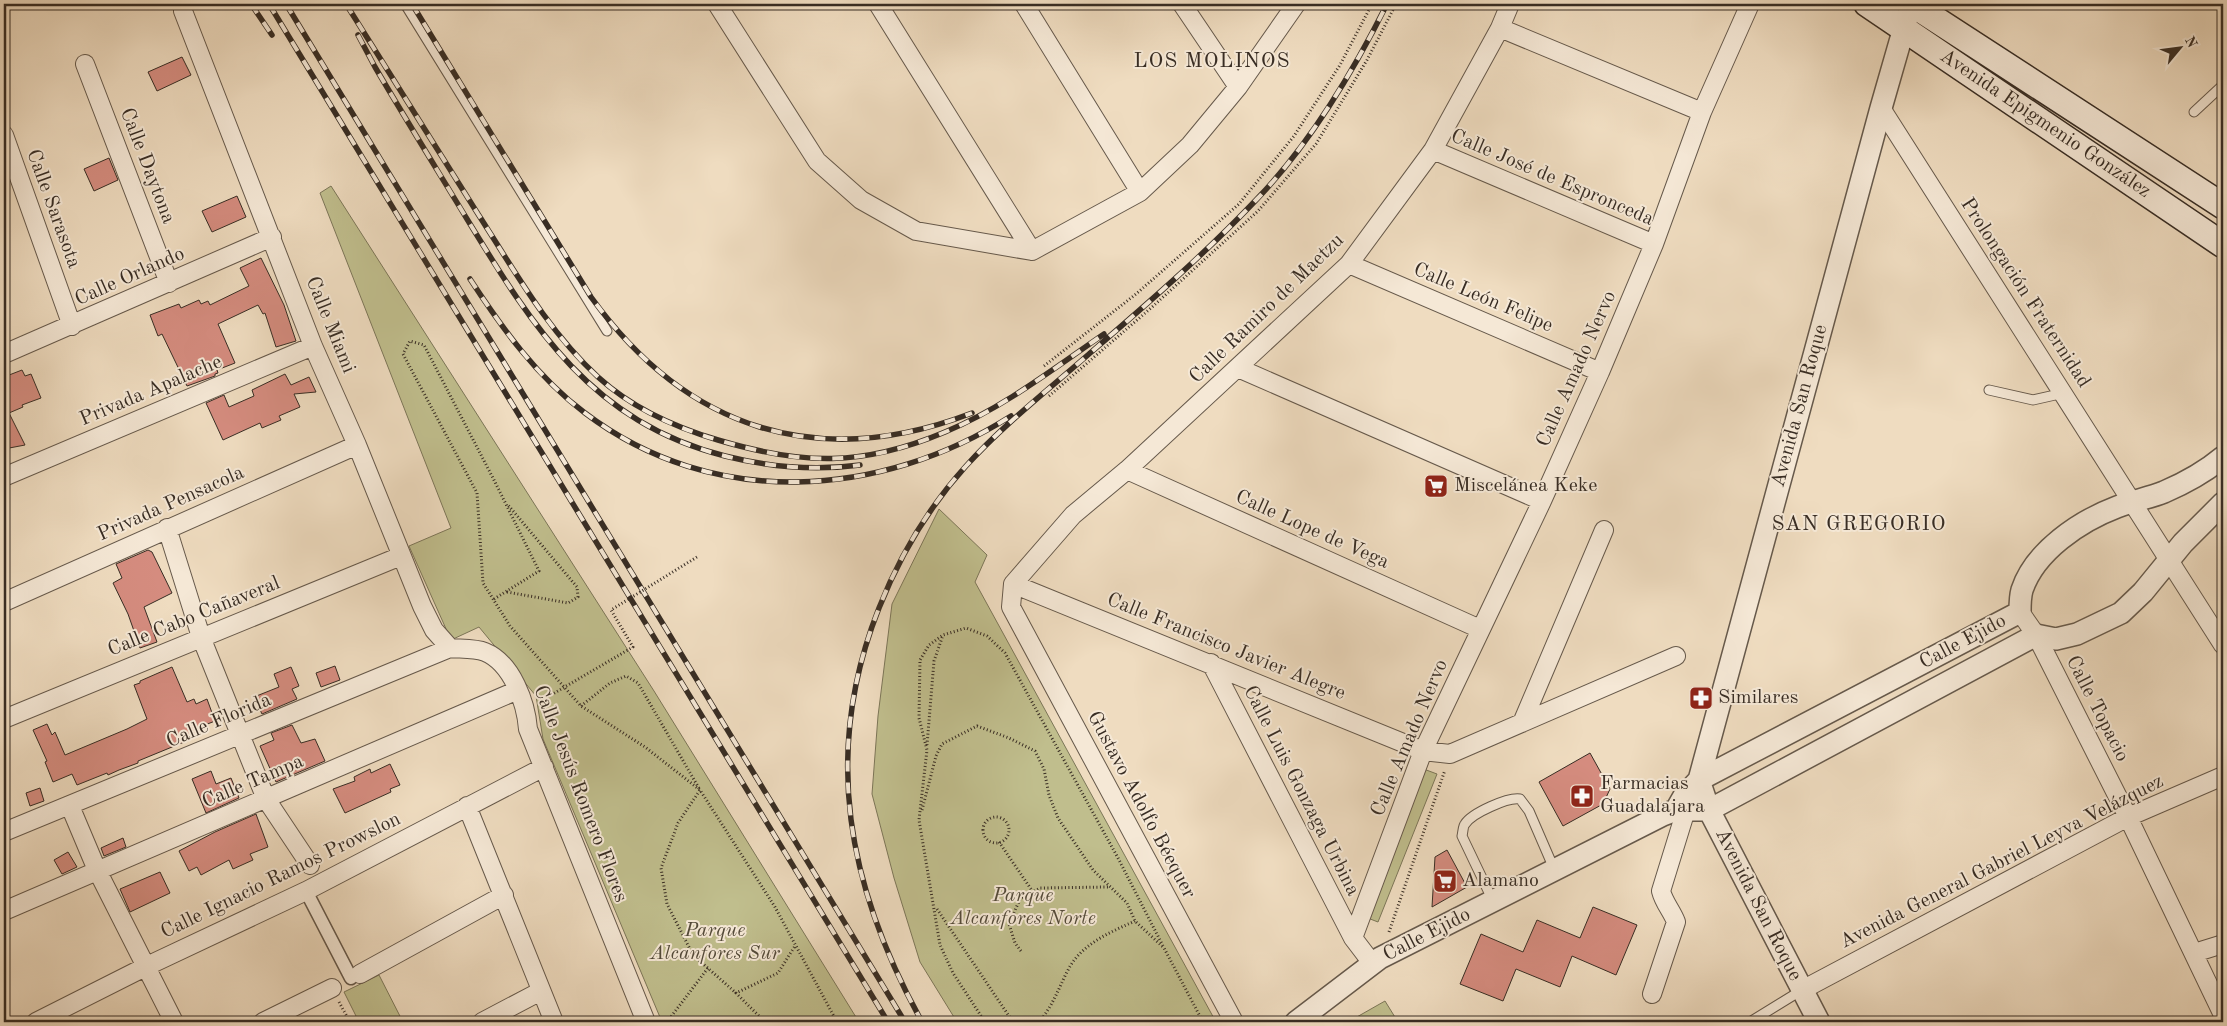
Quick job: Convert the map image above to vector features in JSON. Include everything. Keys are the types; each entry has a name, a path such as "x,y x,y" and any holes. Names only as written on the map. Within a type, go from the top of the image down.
{"main road":[{"name":"Avenida Epigmenio González","path":"1867,4 2223,245"},
{"name":"Avenida Epigmenio González","path":"1911,4 2223,206"}],"street":[{"path":"717,4 817,161 861,200 916,231 1032,251 1140,192 1190,145 1238,87 1296,4"},
{"path":"878,4 1032,251"},
{"path":"1024,4 1140,192"},
{"path":"1182,4 1238,87"},
{"name":"Calle Ramiro de Maetzu","path":"1013,584 1073,514 1127,470 1349,264 1433,150 1500,28 1510,4"},
{"name":"Calle Amado Nervo","path":"1353,938 1423,751 1542,501 1600,372 1654,244 1702,112 1750,4"},
{"name":"Avenida San Roque","path":"1819,1022 1709,810 1699,780 1881,108 1911,4"},
{"name":"Calle Miami","path":"183,11 313,346 357,445 401,556 434,630 450,648"},
{"path":"1500,28 1702,112"},
{"name":"Calle Daytona","path":"85,64 169,283"},
{"name":"Prolongación Fraternidad","path":"1881,108 2223,645"},
{"name":"Calle Sarasota","path":"4,135 72,326"},
{"name":"Calle José de Espronceda","path":"1433,150 1654,244"},
{"name":"Calle Orlando","path":"4,354 72,326 272,237"},
{"name":"Calle León Felipe","path":"1349,264 1600,372"},
{"name":"Privada Apalache","path":"6,476 313,346"},
{"path":"1238,368 1542,501"},
{"name":"Privada Pensacola","path":"4,602 357,445"},
{"name":"Calle Ejido","path":"1681,810 1684,796 1699,780 2020,612 2021,591 2031,570 2044,555 2067,535 2096,516 2162,493 2184,483 2223,457"},
{"name":"Calle Lope de Vega","path":"1127,470 1480,629"},
{"name":"Calle Ejido","path":"1296,1022 1376,961 1493,901 1681,810 1709,810 2036,635 2056,639 2077,634 2121,613 2143,592 2168,558 2223,503"},
{"path":"167,528 200,637 266,799 310,865 313,886 356,976"},
{"path":"1522,723 1604,530"},
{"name":"Calle Cabo Cañaveral","path":"4,719 401,556"},
{"name":"Gustavo Adolfo Béequer","path":"1013,584 1011,607 1234,1022"},
{"name":"Calle Francisco Javier Alegre","path":"1013,584 1423,751 1450,754"},
{"name":"Calle Topacio","path":"2020,612 2036,635 2128,816 2223,1015"},
{"name":"Calle Jesús Romero Flores","path":"450,648 484,652 506,667 527,712 528,729 646,1022"},
{"name":"Calle Florida","path":"4,832 450,648"},
{"path":"1450,754 1676,656"},
{"name":"Calle Luis Gonzaga Urbina","path":"1211,664 1353,938"},
{"name":"Calle Tampa","path":"4,912 97,870 518,690"},
{"name":"Calle Ignacio Ramos Prowslon","path":"36,1022 313,886 544,767"},
{"name":"Avenida General Gabriel Leyva Velázquez","path":"1802,990 2128,816 2223,776"},
{"path":"70,806 97,870 174,1022"},
{"path":"467,806 554,1022"},
{"path":"1652,994 1676,922 1672,912 1663,902 1661,891 1681,810"},
{"path":"263,1022 356,976 504,895"},
{"path":"1353,938 1376,961"},
{"path":"2194,953 2223,944"},
{"path":"482,1022 541,991"}],"lane":[{"path":"405,4 607,331"},
{"path":"2220,4 2223,7"},
{"path":"2194,112 2223,85"},
{"path":"1989,390 2034,400 2064,393"},
{"path":"1493,901 1462,836 1464,824 1474,815 1508,799 1520,799 1529,811 1555,871"},
{"path":"1750,1022 1802,990"}],"path":[{"path":"1044,366 1136,294 1239,204 1294,136 1340,64 1372,4"},
{"path":"1049,396 1151,308 1258,210 1316,144 1367,60 1396,4"},
{"path":"494,599 538,571 424,344 410,341 403,354 478,493 483,582 510,626 581,706 645,747 700,790"},
{"path":"504,501 577,587 578,597 568,603 506,592"},
{"path":"551,695 633,647 611,610 696,557"},
{"path":"927,748 919,718 920,660 929,645 943,635 966,628 987,636 1005,653 1118,858 1203,1022"},
{"path":"943,635 934,662 919,820 936,907 940,945 954,973 986,1022"},
{"path":"581,706 610,683 626,676 638,683 700,790 775,907 837,1022"},
{"path":"919,820 936,756 942,744 977,726 1010,738 1035,751 1044,768 1049,795 1058,818 1093,870 1127,903 1135,921 1164,948"},
{"path":"1376,961 1450,754"},
{"path":"700,790 678,823 661,868 667,904 693,955 736,993 759,1016 762,1022"},
{"path":"999,842 1007,836 1008,826 1002,819 994,817 986,821 983,831 989,840 999,842 1033,892"},
{"path":"1021,951 1015,943 1009,924 1020,899 1040,888 1109,887"},
{"path":"936,907 1013,1022"},
{"path":"1039,1022 1047,1013 1070,966 1094,941 1135,921"},
{"path":"736,993 778,973 795,945"},
{"path":"667,1022 708,968"},
{"path":"1251,1022 1259,1016 1262,1022"}],"green space":[{"name":"Parque Alcanfores Sur","path":"331,186 654,691 859,1022 662,1022 543,739 536,696 479,627 451,640 409,546 451,528 320,193"},
{"name":"Parque Alcanfores Norte","path":"939,509 987,555 975,582 1216,1022 957,1022 920,962 894,878 872,794 878,716 892,604"},
{"path":"1421,768 1437,774 1378,922 1365,917"},
{"path":"379,975 403,1022 359,1022 344,992"},
{"path":"1385,1001 1398,1022 1348,1022"}],"building":[{"path":"182,57 191,75 157,91 148,72"},
{"path":"109,158 118,180 94,191 84,169"},
{"path":"237,196 246,217 212,232 202,211"},
{"path":"261,258 284,305 296,341 276,347 265,313 263,314 258,305 218,324 235,363 217,370 218,373 215,376 187,386 162,334 158,336 150,315 179,304 181,308 199,300 201,304 208,301 210,305 249,286 240,268"},
{"path":"22,370 25,376 31,374 41,398 22,405 23,407 9,413 25,445 4,449 4,377"},
{"path":"285,374 291,385 309,377 316,392 294,394 300,407 279,416 281,420 262,428 260,423 223,440 206,403 224,395 229,407 254,396 252,390"},
{"path":"148,550 152,552 172,593 144,607 157,642 140,648 128,614 113,583 122,578 116,564"},
{"path":"335,666 340,680 321,687 316,673"},
{"path":"172,667 187,702 194,699 196,704 207,699 215,721 195,729 198,735 189,740 108,775 107,773 77,785 72,774 53,782 45,762 47,761 33,730 47,724 52,735 55,732 65,755 127,729 147,719 134,685"},
{"path":"291,667 299,686 292,689 297,699 262,714 254,697 279,687 274,674"},
{"path":"292,725 301,743 315,739 325,761 276,782 260,746 274,740 271,733"},
{"path":"1590,753 1610,789 1603,804 1563,826 1539,782"},
{"path":"390,764 400,785 390,789 391,792 345,813 333,789 355,781 354,777 370,769 371,773"},
{"path":"211,771 216,784 231,778 239,798 206,813 192,779"},
{"path":"40,788 44,801 30,806 26,793"},
{"path":"256,814 268,847 250,854 253,860 233,869 229,860 201,875 197,867 189,871 179,851 215,832"},
{"path":"123,838 126,847 104,856 101,848"},
{"path":"1447,850 1467,887 1432,907 1435,857"},
{"path":"68,852 77,867 62,874 54,860"},
{"path":"160,872 170,893 130,912 120,889"},
{"path":"1593,907 1637,925 1616,975 1572,956 1560,987 1516,969 1503,1001 1460,984 1481,934 1523,952 1537,920 1580,938"}],"railway":[{"path":"251,4 272,35"},
{"path":"269,4 888,1022"},
{"path":"286,4 905,1022"},
{"path":"346,4 505,257 563,340 611,388 639,407 670,423 718,440 748,448 805,458 859,457 886,452 945,432 987,411 1027,387 1104,334"},
{"path":"412,4 591,297 629,343 669,380 713,408 760,427 809,437 861,438 915,430 972,413"},
{"path":"922,1022 897,972 876,921 861,871 851,819 848,768 851,715 861,662 887,588 927,515 952,482 980,451 1026,408 1196,259 1276,178 1295,155 1329,106 1360,55 1387,4"},
{"path":"358,35 409,124 517,298 571,366 603,395 638,420 678,441 725,456 758,463 792,467 826,468 860,465"},
{"path":"470,279 522,351 551,384 568,399 585,413 635,444 687,466 741,478 797,482 852,477 907,464 960,444 1011,416"}],"place":[{"name":"Miscelánea Keke","path":"1436,486"},
{"name":"Similares","path":"1701,698"},
{"name":"Farmacias Guadalajara","path":"1582,796"},
{"name":"Alamano","path":"1445,881"}],"district":[{"name":"LOS MOLINOS","path":"1212,61"},
{"name":"SAN GREGORIO","path":"1859,524"}]}
